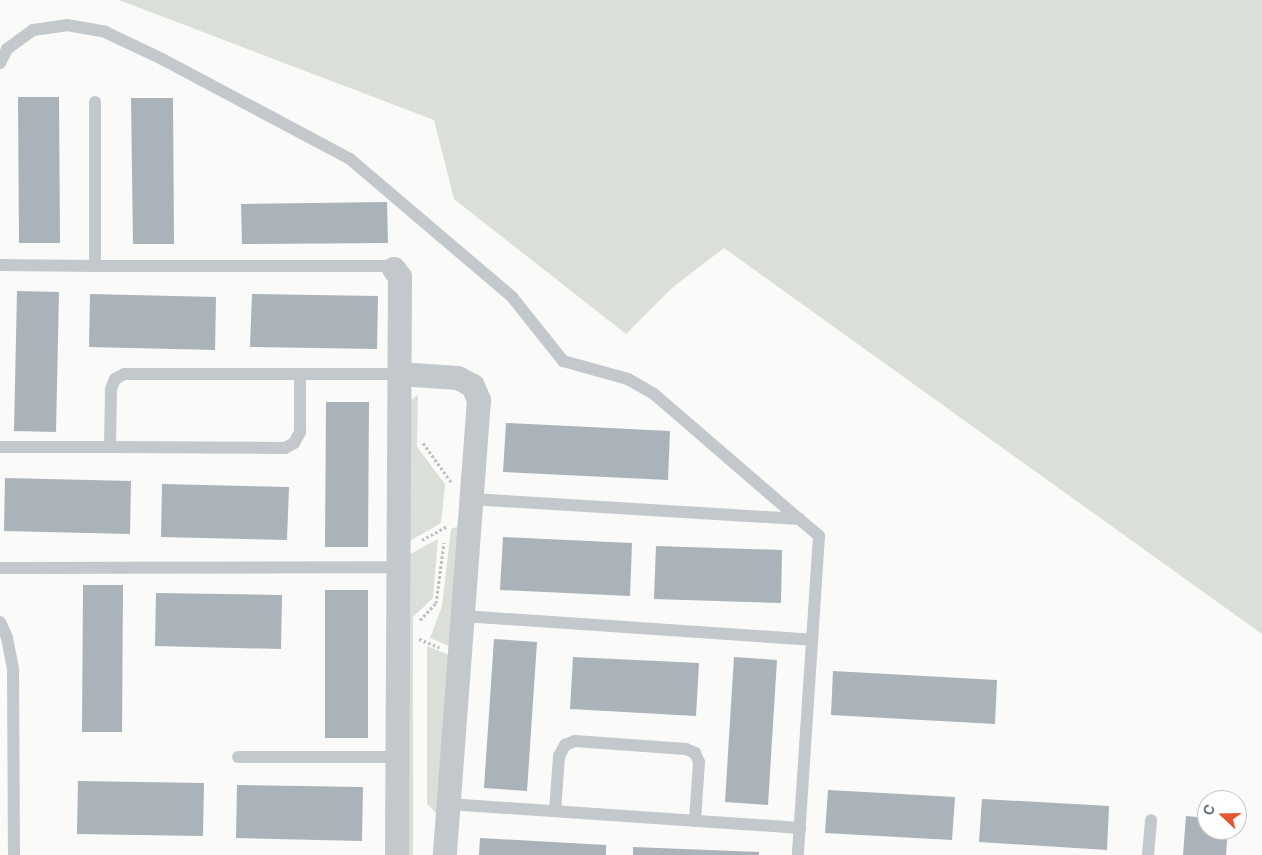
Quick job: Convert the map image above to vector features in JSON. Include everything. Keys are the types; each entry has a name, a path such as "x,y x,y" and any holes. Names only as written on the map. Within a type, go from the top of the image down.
{"street":[{"path":"394,269 400,277 398,855"},
{"path":"399,374 458,378 473,386 479,400 464,501 463,616 445,855"}],"lane":[{"path":"0,63 7,48 33,30 67,25 105,32 162,59 350,159 512,297 563,362 628,379 654,394 819,536 798,855"},
{"path":"95,266 96,102"},
{"path":"0,265 385,266 394,269"},
{"path":"110,447 111,389 115,379 124,374 399,374"},
{"path":"0,447 285,448 294,443 300,432 300,374"},
{"path":"464,501 799,519"},
{"path":"0,568 399,559"},
{"path":"463,616 812,640"},
{"path":"0,622 7,638 13,670 14,855"},
{"path":"555,811 559,756 564,745 576,741 686,749 695,753 699,762 695,821"},
{"path":"238,757 398,757"},
{"path":"448,804 800,828"},
{"path":"1148,855 1151,820"}],"path":[{"path":"399,559 446,526 464,501 422,444 423,435"},
{"path":"418,623 436,603 447,518"},
{"path":"418,631 419,649"}],"shaded area":[{"path":"119,0 1262,0 1262,634 724,248 673,287 626,334 454,199 434,120"},
{"path":"418,395 417,447 445,484 441,523 401,546 406,403"},
{"path":"459,526 449,646 430,638 442,606 451,529"},
{"path":"438,539 433,598 413,617 413,855 401,855 401,559"},
{"path":"427,646 449,655 436,813 427,804"}],"building":[{"path":"18,97 59,97 60,243 19,243"},
{"path":"131,98 173,98 174,244 133,244"},
{"path":"387,202 388,243 242,244 241,204"},
{"path":"17,291 59,292 56,432 14,431"},
{"path":"90,294 216,297 215,350 89,347"},
{"path":"252,294 378,296 377,349 250,347"},
{"path":"326,402 369,402 368,547 325,547"},
{"path":"506,423 670,431 668,480 503,472"},
{"path":"5,478 131,481 130,534 4,531"},
{"path":"162,484 289,487 287,540 161,537"},
{"path":"503,537 632,543 630,596 500,590"},
{"path":"656,546 782,550 781,603 654,599"},
{"path":"83,585 123,585 122,732 82,732"},
{"path":"325,590 368,590 368,738 325,738"},
{"path":"156,593 282,595 281,649 155,646"},
{"path":"494,639 537,642 527,791 484,788"},
{"path":"573,657 699,663 696,716 570,709"},
{"path":"734,657 777,660 768,805 725,802"},
{"path":"833,671 997,680 995,724 831,715"},
{"path":"78,781 204,783 203,836 77,834"},
{"path":"237,785 363,787 362,841 236,838"},
{"path":"828,790 955,797 952,840 825,833"},
{"path":"982,799 1109,806 1107,850 979,842"},
{"path":"1186,816 1197,817 1197,840 1227,840 1226,855 1183,855"},
{"path":"480,838 606,845 606,855 479,855"},
{"path":"633,847 759,852 759,855 633,855"}]}
